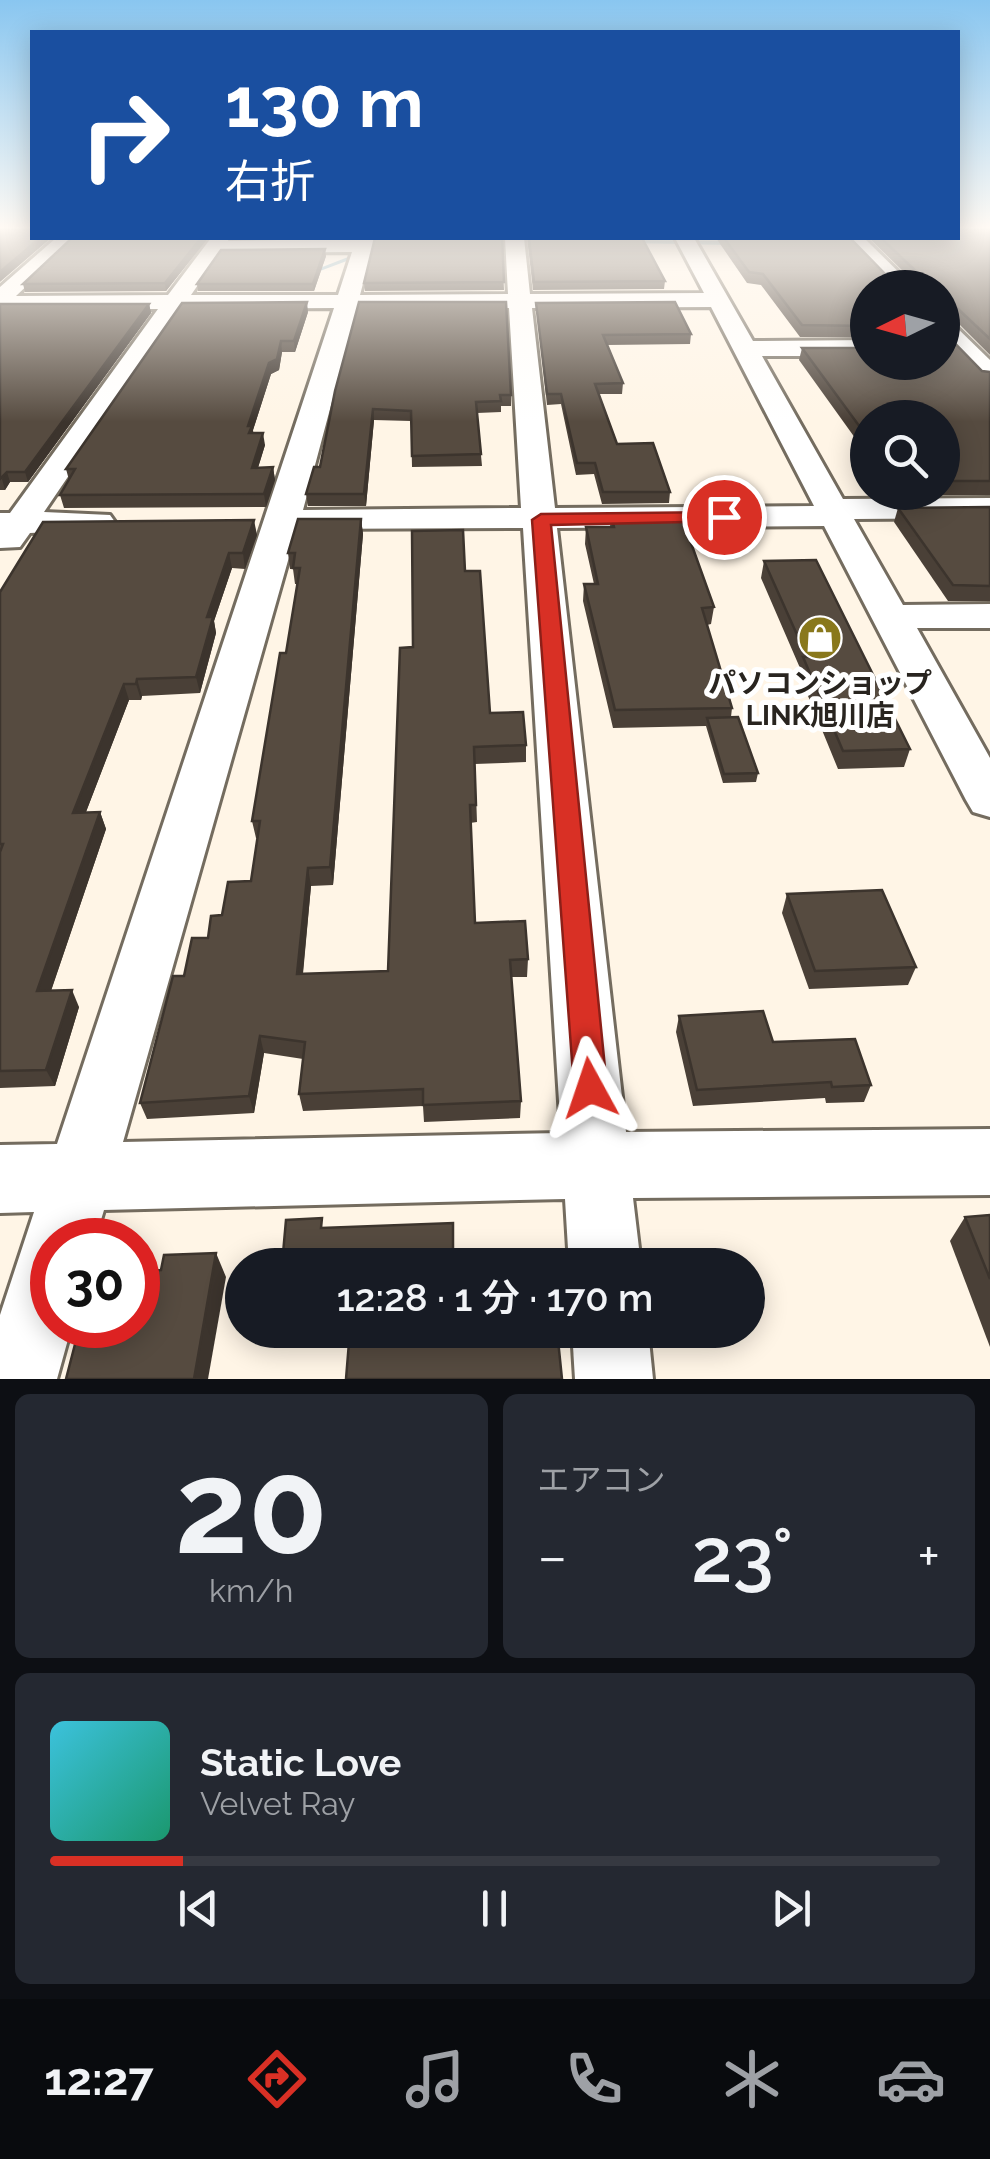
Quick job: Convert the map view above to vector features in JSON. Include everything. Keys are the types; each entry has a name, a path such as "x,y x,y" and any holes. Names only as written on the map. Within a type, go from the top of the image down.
{"street":[{"path":"0,551 10,523 182,293"},
{"path":"0,301 176,302 213,293"},
{"path":"70,1210 264,520 347,293"},
{"path":"494,293 520,300 719,300"},
{"path":"519,293 604,1248"},
{"path":"715,293 990,800"},
{"path":"965,347 990,374"},
{"path":"746,349 850,348"},
{"path":"264,520 541,520 990,508"},
{"path":"10,523 132,522"},
{"path":"890,617 990,616"},
{"path":"0,1179 70,1210 597,1164 990,1162"},
{"path":"18,1379 30,1339"},
{"path":"611,1348 614,1379"}],"building":[{"path":"778,293 850,293 850,326 802,325"},
{"path":"960,293 990,293 990,339 960,311"},
{"path":"307,302 294,341 281,341 277,359 269,363 248,426 252,426 249,433 263,433 252,468 273,467 264,494 60,495 75,469 66,469 182,303"},
{"path":"359,302 506,302 511,395 500,395 501,401 476,402 481,454 412,456 411,411 373,409 364,494 306,494 314,467 320,467"},
{"path":"675,302 691,334 603,335 623,383 595,384 617,444 653,443 670,492 603,492 595,463 577,463 561,394 547,394 536,303"},
{"path":"0,304 149,304 25,472 7,472 0,479"},
{"path":"802,348 850,348 850,380 960,380 960,348 982,371 990,372 990,481 960,481 960,400 850,400 850,413"},
{"path":"990,507 990,586 953,585 899,510"},
{"path":"611,515 681,515 714,607 702,608 732,708 615,710 584,584 598,584 586,527 614,527"},
{"path":"298,519 361,519 330,867 308,868 297,974 388,971 400,648 413,647 412,531 463,530 465,571 480,571 490,713 523,712 526,745 474,747 476,805 470,805 475,923 525,921 528,959 510,960 521,1101 423,1105 423,1089 299,1094 305,1042 260,1036 249,1096 140,1103 173,976 184,976 192,938 208,938 211,916 222,915 228,882 251,881 260,821 252,821 280,653 286,653 300,568 293,568 295,553 288,553"},
{"path":"254,520 243,553 229,553 207,617 213,617 196,677 137,679 136,684 124,684 73,813 100,812 37,991 72,990 46,1070 0,1071 0,592 43,522"},
{"path":"816,560 910,749 843,751 764,561"},
{"path":"738,717 758,773 724,774 707,718"},
{"path":"882,890 916,967 815,971 787,894"},
{"path":"763,1011 773,1042 855,1039 871,1085 832,1087 831,1082 697,1090 679,1016"},
{"path":"990,1215 990,1279 965,1217"},
{"path":"322,1218 321,1228 453,1223 453,1248 284,1248 286,1220"},
{"path":"216,1253 194,1379 66,1379 74,1348 160,1348 160,1270 164,1255"},
{"path":"349,1348 559,1348 562,1379 346,1379"}],"place":[{"name":"パソコンショップ LINK旭川店","path":"820,638"}],"route":[{"path":"590,1088 541,520 724,517"}]}
